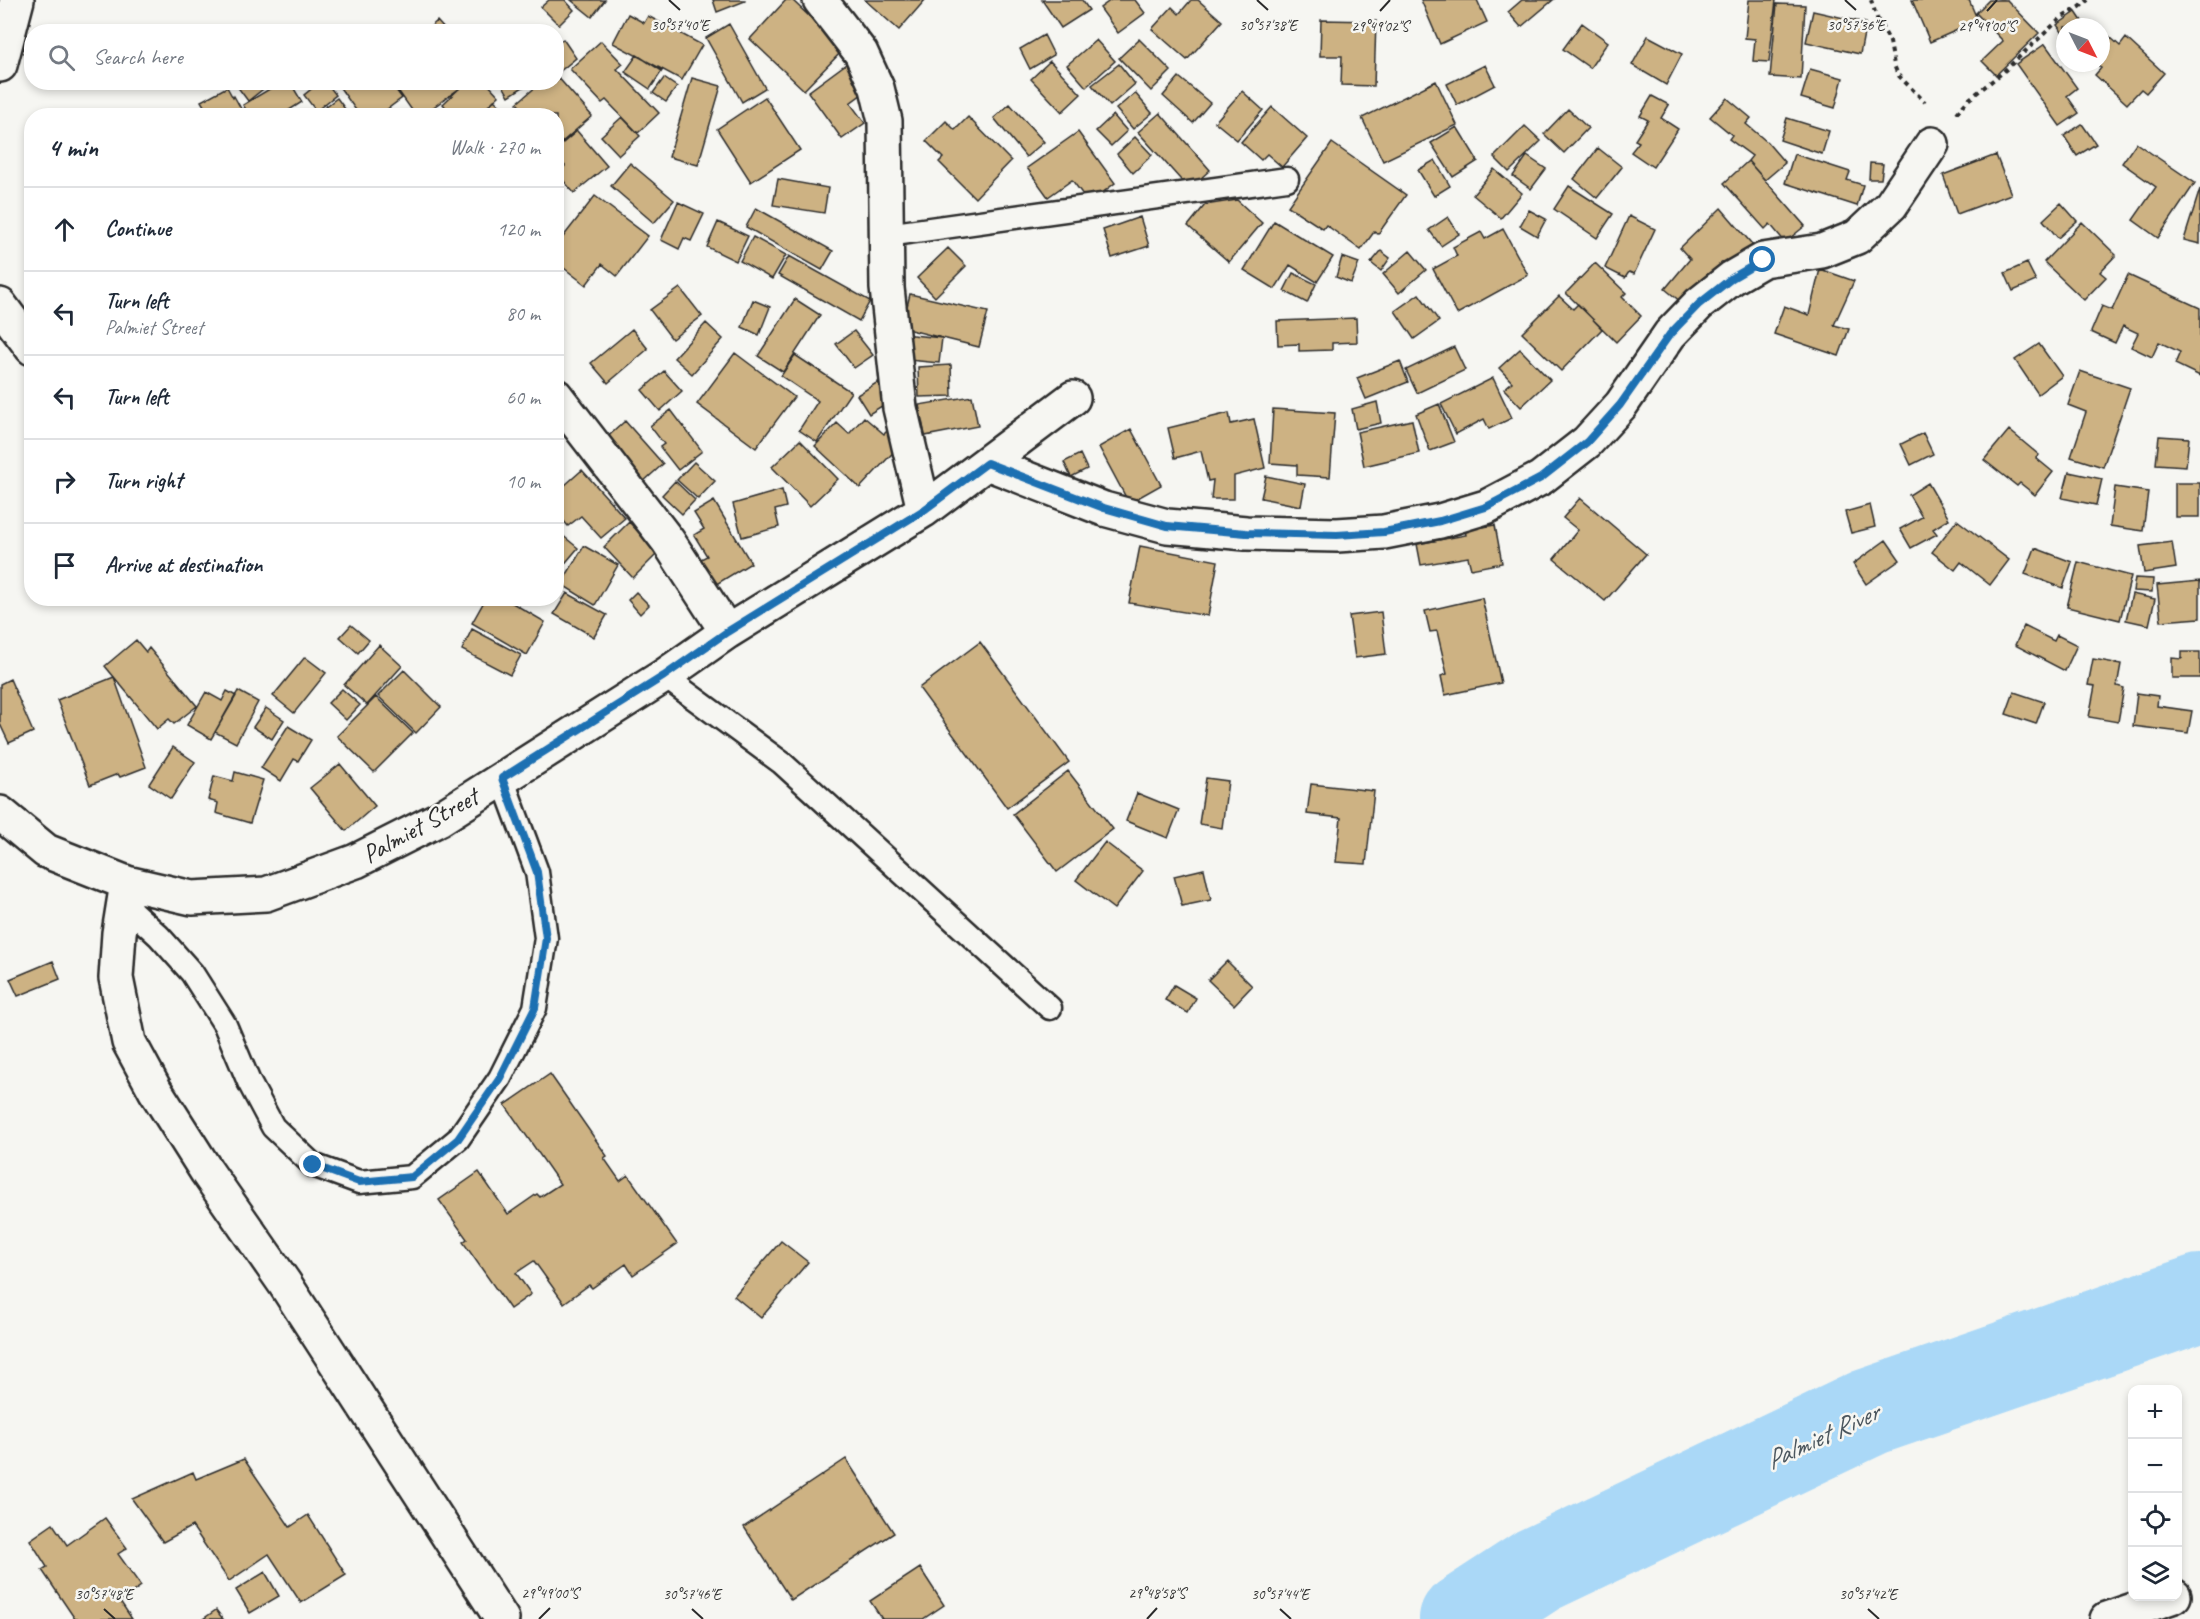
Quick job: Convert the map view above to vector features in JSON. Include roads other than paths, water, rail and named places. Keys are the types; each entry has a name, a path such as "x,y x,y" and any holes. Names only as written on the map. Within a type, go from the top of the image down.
{"street":[{"path":"0,65 17,0"},
{"path":"820,0 861,52 877,88 885,121 888,288 900,408 924,510"},
{"path":"987,463 1104,508 1167,526 1246,533 1337,535 1384,532 1440,521 1486,507 1541,478 1587,442 1620,405 1670,334 1699,304 1732,278 1763,260 1822,251 1857,237 1891,205 1932,144"},
{"path":"0,305 24,337"},
{"name":"Palmiet Street","path":"0,813 46,851 125,893 192,898 266,894 356,861 439,819 664,676 727,632 924,510 1073,398"},
{"path":"564,406 668,541 727,632"},
{"path":"125,893 116,978 129,1042 154,1090 207,1172 285,1284 502,1619"},
{"path":"2182,1594 2200,1588"},
{"path":"2107,1619 2161,1601"}],"lane":[{"path":"887,235 1287,179"},
{"path":"664,676 782,763 1050,1008"},
{"path":"125,893 192,973 225,1025 249,1082 273,1127 313,1165 359,1182 412,1177 458,1139 500,1078 535,1008 546,938 542,905 537,872 502,778"}],"waterway":[{"name":"Palmiet River","path":"1463,1619 1538,1570 1870,1412 2200,1298"}]}
